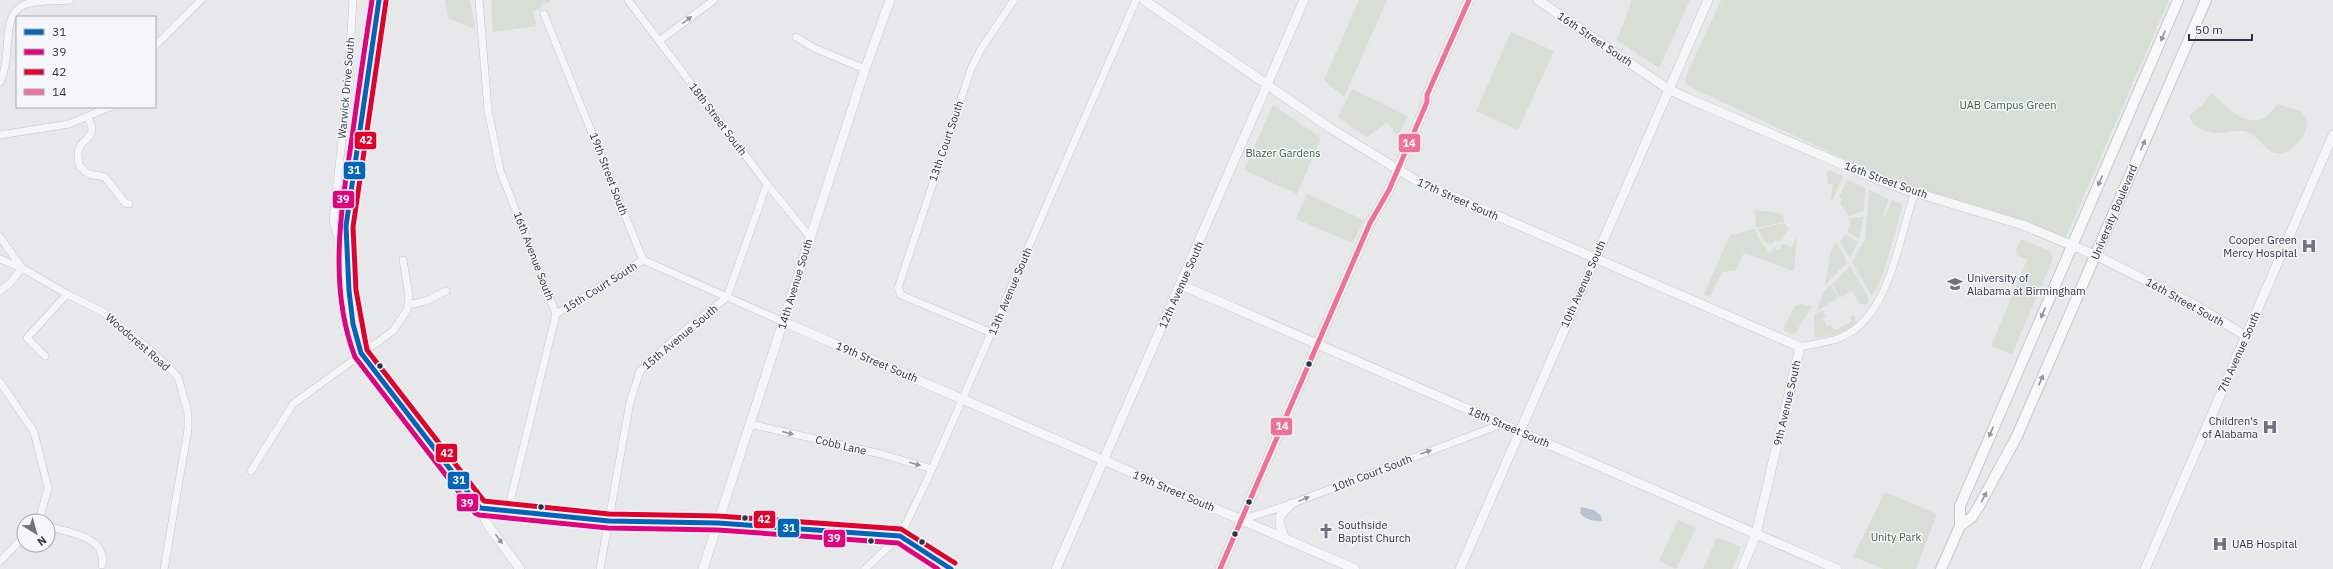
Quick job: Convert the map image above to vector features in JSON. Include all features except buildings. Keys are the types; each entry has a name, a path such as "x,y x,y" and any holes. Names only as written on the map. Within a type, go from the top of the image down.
{"main road":[{"name":"University Boulevard","path":"1941,569 1960,526 1960,506 2178,0"},
{"name":"University Boulevard","path":"1960,526 1972,517 1979,506 2017,436 2206,0"}],"street":[{"path":"0,82 5,73 6,57 4,26 11,12 24,5 70,0"},
{"path":"156,45 201,0"},
{"name":"Warwick Drive South","path":"346,244 337,235 333,220 347,96 352,0"},
{"path":"379,0 348,204 346,244 353,326 361,353 480,508 488,525 520,569"},
{"name":"16th Avenue South","path":"479,0 488,110 500,170 556,314 508,510"},
{"name":"18th Street South","path":"628,0 767,184 810,237"},
{"path":"659,41 714,0"},
{"name":"14th Avenue South","path":"703,569 865,69 890,0"},
{"name":"13th Court South","path":"992,332 901,295 898,291 904,267 971,69 981,49 1014,0"},
{"name":"13th Avenue South","path":"865,569 900,536 932,469 1136,0"},
{"name":"17th Street South","path":"1144,0 1330,128 1417,181 1800,347"},
{"name":"12th Avenue South","path":"1056,569 1304,0"},
{"path":"1220,569 1370,223 1397,170 1469,0"},
{"name":"16th Street South","path":"1538,0 1668,89 1865,174 1915,192 1996,216 2095,255 2193,304 2246,336"},
{"name":"10th Avenue South","path":"1460,569 1594,258 1708,0"},
{"name":"19th Street South","path":"544,14 643,260 1354,569"},
{"path":"796,37 814,48 865,69"},
{"path":"0,135 68,124 88,118 108,108"},
{"path":"88,118 93,128 93,132 78,150 79,165 88,174 105,177 126,204 129,204"},
{"name":"7th Avenue South","path":"2145,569 2333,135"},
{"name":"15th Avenue South","path":"600,569 630,402 640,371 673,340 727,297 767,184"},
{"name":"9th Avenue South","path":"1742,569 1756,534 1800,347 1828,342 1845,336 1859,327 1872,312 1899,251 1915,192"},
{"name":"Woodcrest Road","path":"0,237 22,268 67,294 103,312 154,353 178,377 188,413 188,429 164,569"},
{"path":"0,259 22,268 10,283 0,291"},
{"path":"251,471 293,404 392,331 407,310 408,305 409,296 402,260"},
{"name":"15th Court South","path":"556,314 643,260"},
{"name":"18th Street South","path":"1180,285 1837,569"},
{"path":"408,305 426,301 446,291"},
{"path":"45,356 27,338 67,294"},
{"path":"0,382 34,432 48,488 41,513"},
{"name":"Cobb Lane","path":"750,424 881,454 932,469"},
{"name":"10th Court South","path":"1241,520 1291,504 1502,424"},
{"path":"1285,539 1280,526 1280,516 1291,504"},
{"path":"480,508 609,520 718,523 900,536 952,569"},
{"path":"56,529 89,539 98,546 103,556 102,565"},
{"path":"0,561 16,545"}],"green space":[{"path":"445,0 470,0 475,29 448,18"},
{"path":"491,0 550,0 550,2 541,5 540,9 533,11 537,26 493,32"},
{"path":"1359,0 1387,0 1344,97 1324,80"},
{"path":"1632,0 1690,0 1659,68 1617,40"},
{"name":"UAB Campus Green","path":"1721,0 2169,0 2066,237 1881,176 1688,86 1685,81 1687,74"},
{"path":"1511,32 1554,51 1518,130 1476,111"},
{"path":"1352,89 1408,116 1398,136 1387,122 1367,137 1338,117"},
{"path":"2212,93 2235,113 2243,118 2252,120 2261,119 2269,114 2277,104 2301,111 2307,119 2305,131 2298,143 2293,148 2281,153 2275,153 2248,132 2235,131 2217,133 2201,129 2193,123 2190,115 2203,104"},
{"name":"Blazer Gardens","path":"1273,105 1321,138 1297,194 1244,170"},
{"path":"1828,170 1843,176 1832,201 1830,201 1833,185 1827,183 1828,177 1826,176"},
{"path":"1847,180 1865,188 1864,211 1849,216 1840,203 1842,199 1839,197"},
{"path":"1869,190 1889,199 1883,215 1885,216 1892,200 1903,205 1882,277 1872,297 1852,262 1865,239"},
{"path":"1307,194 1364,220 1353,243 1296,219"},
{"path":"1755,210 1783,214 1784,222 1756,228"},
{"path":"1864,216 1859,239 1847,232 1851,222 1849,219"},
{"path":"1784,223 1789,229 1778,242 1776,240 1770,245 1764,241 1758,229"},
{"path":"1755,229 1760,241 1770,253 1774,247 1779,250 1783,244 1792,247 1797,236 1794,271 1744,253 1736,270 1722,272 1710,297 1704,294 1730,235"},
{"path":"1846,234 1858,242 1850,258 1840,241"},
{"path":"2021,239 2050,251 2053,259 2012,354 1991,346 2027,260 2017,255 2016,250"},
{"path":"1837,243 1847,262 1825,285 1831,250 1833,249 1833,245"},
{"path":"1850,266 1869,299 1866,305 1860,304 1852,291 1839,298 1833,284"},
{"path":"1831,285 1838,298 1819,310 1817,309 1824,291"},
{"path":"1801,304 1812,306 1794,335 1783,330 1794,307"},
{"path":"1823,310 1826,316 1823,318 1827,326 1831,324 1834,331 1852,321 1850,317 1854,315 1856,321 1848,329 1826,337 1815,338 1814,315"},
{"name":"Unity Park","path":"1885,492 1937,514 1916,569 1884,569 1853,557"},
{"path":"1678,520 1696,528 1676,569 1659,561"},
{"path":"1717,537 1741,547 1732,569 1703,569"}],"water":[{"path":"1581,507 1594,510 1601,516 1602,521 1584,517 1580,513"}],"transit line":[{"name":"39","path":"372,0 341,220 339,276 347,330 355,357 475,513 479,515 608,528 718,530 898,543 938,569"},
{"name":"31","path":"379,0 346,226 349,291 353,324 361,353 480,508 609,521 718,523 900,536 951,569"},
{"name":"14","path":"1220,569 1370,223 1389,190 1427,102 1427,95 1469,0"},
{"name":"42","path":"386,1 353,227 356,290 367,350 484,501 609,514 718,516 901,529 955,563"}],"place":[{"name":"Cooper Green Mercy Hospital","path":"2309,246"},
{"name":"University of Alabama at Birmingham","path":"1955,284"},
{"name":"Children's of Alabama","path":"2270,427"},
{"name":"Southside Baptist Church","path":"1326,531"},
{"name":"UAB Hospital","path":"2220,544"}]}
